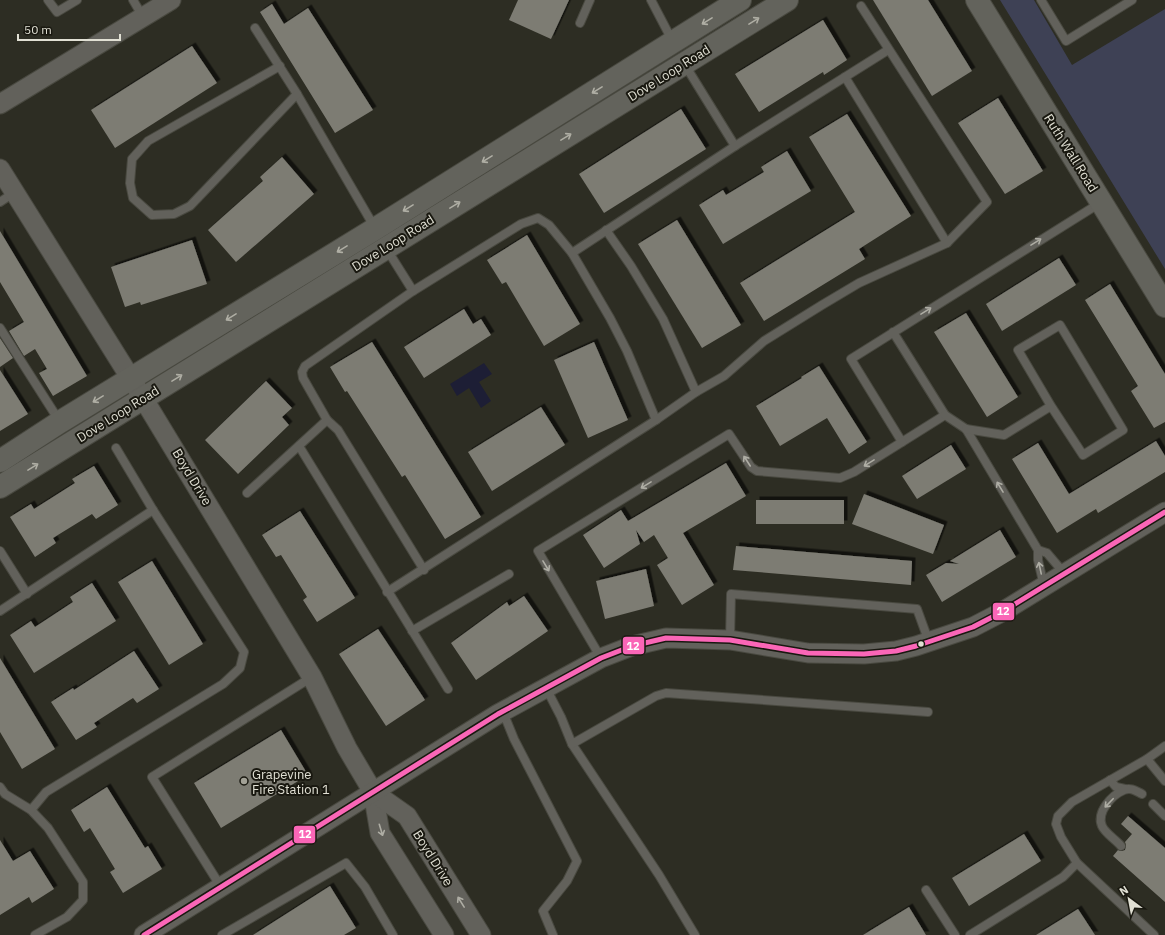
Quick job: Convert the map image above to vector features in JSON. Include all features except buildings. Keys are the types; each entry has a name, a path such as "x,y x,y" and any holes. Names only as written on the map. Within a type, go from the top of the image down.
{"main road":[{"name":"Dove Loop Road","path":"0,461 60,422 375,229 740,0"},
{"name":"Dove Loop Road","path":"0,487 787,0"},
{"name":"Ruth Wall Road","path":"977,0 1165,306"},
{"path":"673,42 685,64"},
{"path":"375,229 386,247"}],"street":[{"path":"0,104 170,0"},
{"name":"Boyd Drive","path":"0,169 7,197 144,398 312,677 348,748 374,792 380,833 444,935"},
{"path":"144,935 503,712 601,658 632,646 666,638 730,640 808,653 864,654 896,651 930,643 979,624 1165,512"},
{"name":"Boyd Drive","path":"374,792 406,816 481,935"}],"lane":[{"path":"48,0 56,12 77,0"},
{"path":"133,0 143,17"},
{"path":"580,23 590,0"},
{"path":"651,0 673,42"},
{"path":"1041,0 1066,40 1132,0"},
{"path":"388,592 656,420 696,392 724,376 764,341 859,284 947,243 986,202 861,6"},
{"path":"255,28 297,94 375,229"},
{"path":"572,253 735,146 888,50"},
{"path":"685,64 735,146"},
{"path":"280,66 148,141 132,159 130,183 133,198 152,215 174,214 190,206 297,94"},
{"path":"845,77 947,243"},
{"path":"902,442 851,359 1101,202"},
{"path":"424,570 338,430 327,420 303,378 302,372 305,366 413,291 521,224 538,218 550,225 572,253 627,351 656,420"},
{"path":"606,230 631,266 663,319 696,392"},
{"path":"386,247 413,291"},
{"path":"1060,324 1123,430 1083,455 1052,406 1018,350 1060,324"},
{"path":"0,328 60,422"},
{"path":"893,332 946,415 966,429 1038,550 1038,560 1044,586"},
{"path":"966,429 1004,435 1052,406"},
{"path":"601,658 538,551 729,434 751,467 757,471 840,478 854,472 946,415"},
{"path":"247,493 327,420"},
{"path":"299,446 448,689"},
{"path":"31,810 46,792 223,684 240,668 244,652 153,510 116,448"},
{"path":"0,611 153,510"},
{"path":"1038,550 1047,553 1064,573"},
{"path":"0,551 27,594"},
{"path":"412,631 509,574"},
{"path":"730,640 731,594 917,609 930,643"},
{"path":"221,887 152,777 312,677"},
{"path":"546,688 561,717 572,744 659,875 695,935"},
{"path":"572,744 656,696 666,693 928,712"},
{"path":"503,712 514,739 577,861 567,881 543,911 553,935"},
{"path":"1154,935 1077,863 1061,837 1056,824 1058,816 1072,802 1147,759 1165,746"},
{"path":"1147,759 1165,781"},
{"path":"1110,780 1116,787 1133,789 1142,794"},
{"path":"0,787 5,794 31,810 48,828 83,882 83,900 68,917 35,935"},
{"path":"1121,846 1103,827 1100,818 1104,808 1125,789"},
{"path":"1153,804 1165,816"},
{"path":"222,935 346,863 365,887 394,935"},
{"path":"970,935 1063,877 1077,863"},
{"path":"926,890 956,935"}],"shaded area":[{"path":"1000,0 1034,0 1072,65 1165,9 1165,269"},
{"path":"484,363 492,374 479,382 491,401 481,408 469,388 457,396 450,384"}],"transit line":[{"name":"12","path":"144,935 498,714 601,658 632,646 666,638 730,640 808,653 864,654 896,651 916,646 973,627 1002,612 1165,512"}],"place":[{"name":"Grapevine Fire Station 1","path":"244,781"}]}
